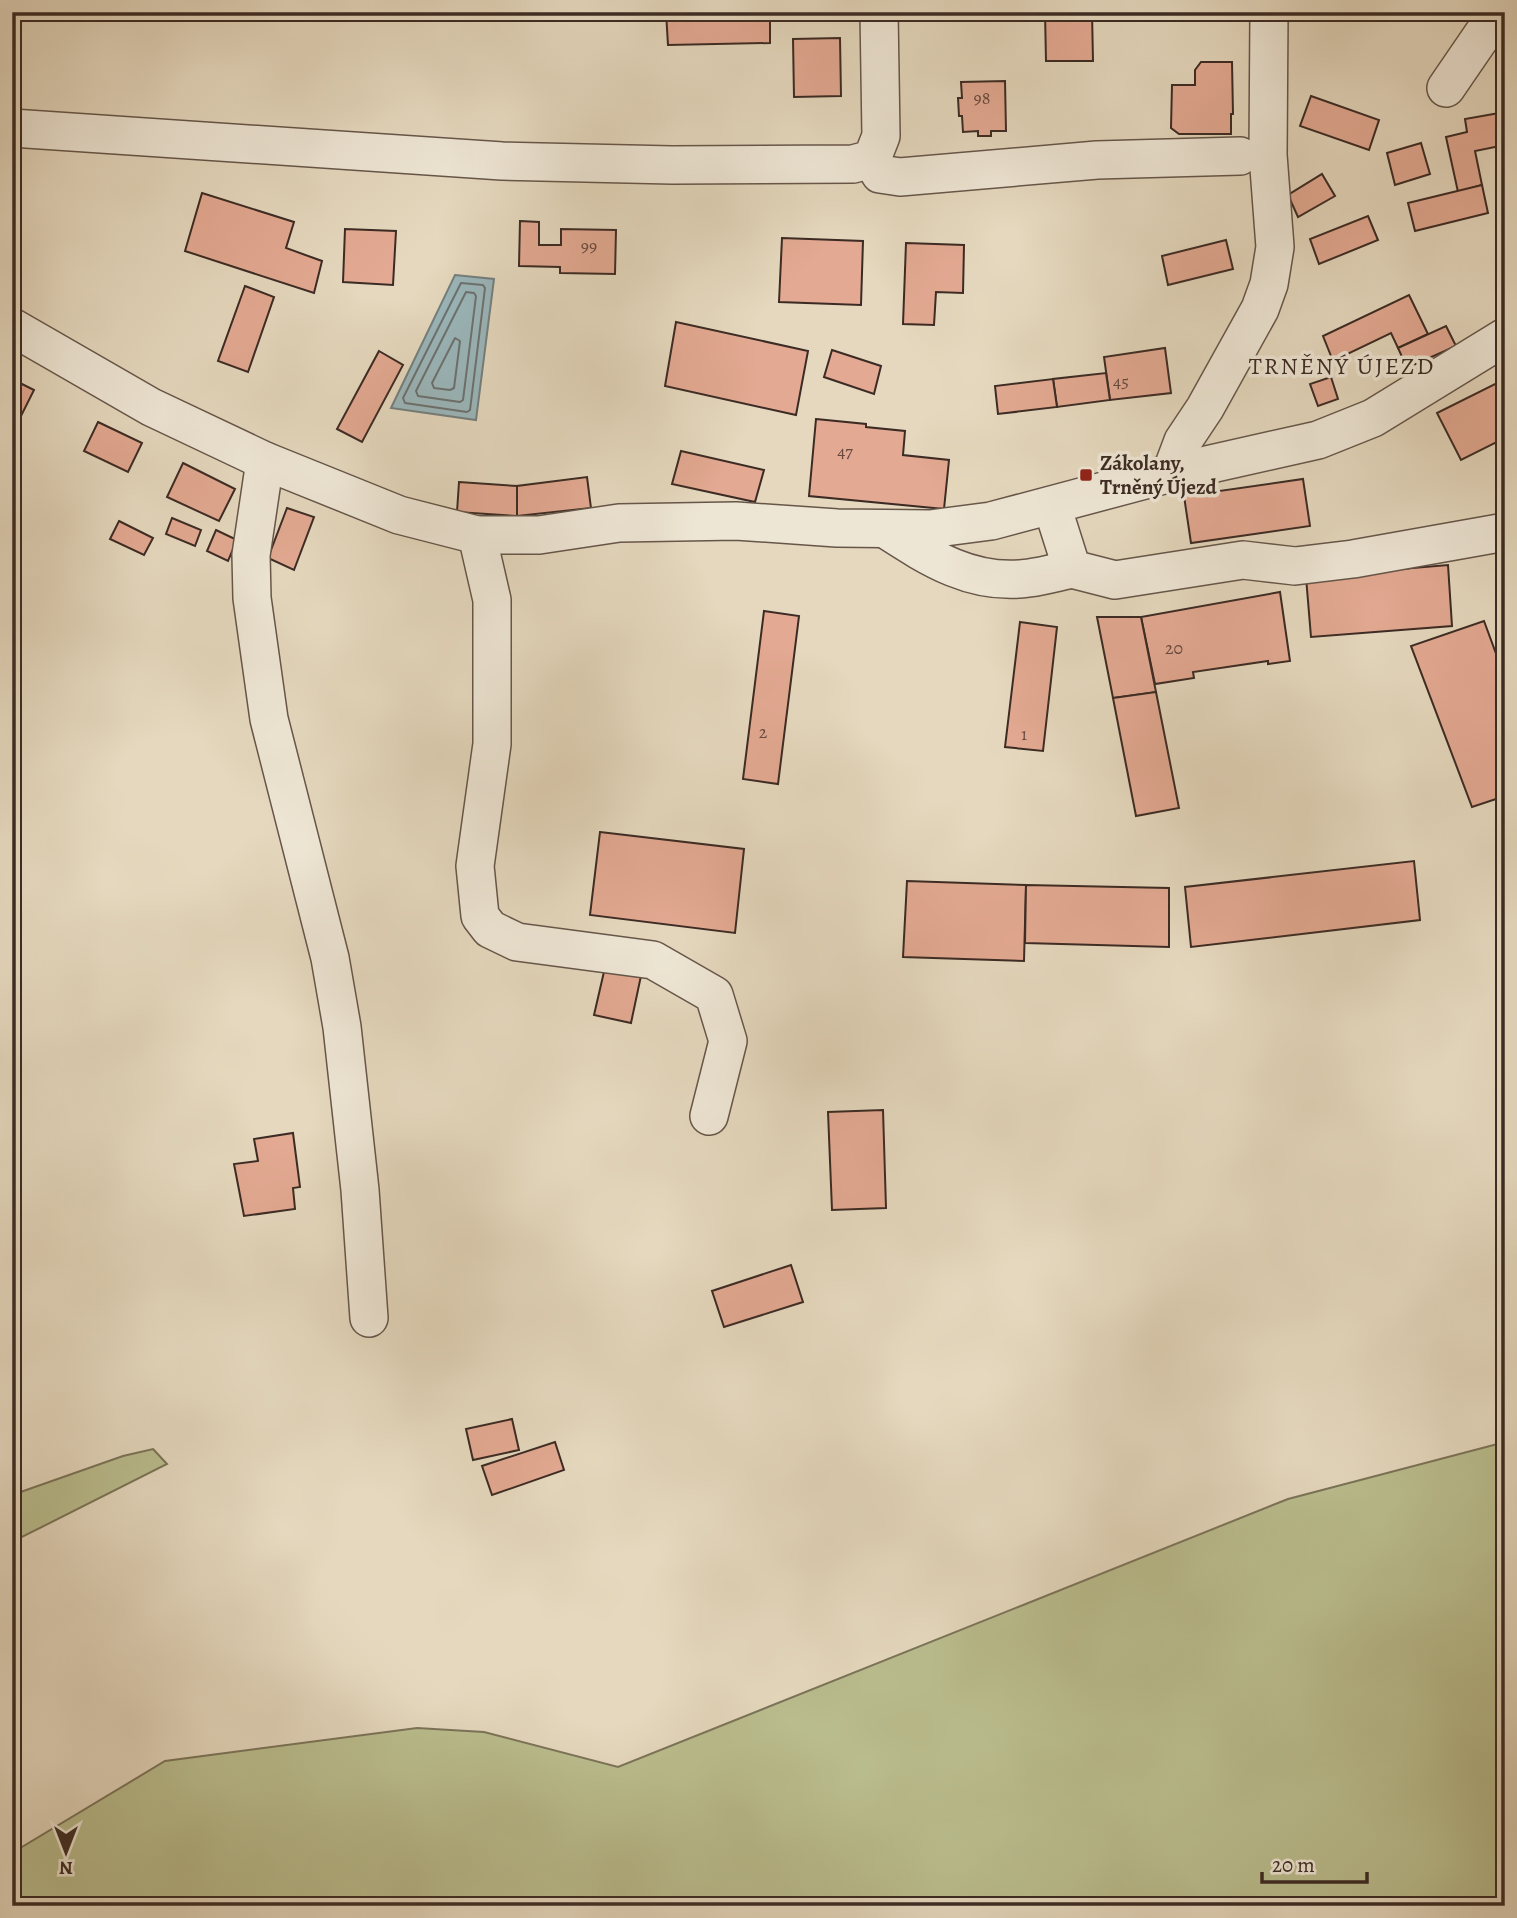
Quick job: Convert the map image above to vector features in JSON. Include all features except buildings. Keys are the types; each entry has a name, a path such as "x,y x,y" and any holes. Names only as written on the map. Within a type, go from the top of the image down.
{"street":[{"path":"879,12 881,136 872,159 880,174 900,177 1097,160 1240,156"},
{"path":"1171,473 1183,441 1205,408 1254,320 1269,284 1275,247 1268,155 1269,12"},
{"path":"1446,88 1498,12"},
{"path":"12,128 502,161 672,165 853,164 872,159"},
{"path":"12,327 151,407 265,461 399,514 477,535 539,535 619,523 723,521 930,528 991,521 1171,473 1318,440 1373,418 1505,337"},
{"path":"265,461 251,555 252,598 269,719 330,958 342,1027 360,1190 369,1318"},
{"path":"1052,506 1072,569"},
{"path":"885,528 944,565 983,577 1027,578 1072,569 1115,580 1243,560 1295,566 1353,559 1505,532"},
{"path":"477,535 492,600 492,744 475,866 480,916 490,929 517,942 653,960 714,995 728,1041 709,1116"}],"green space":[{"path":"1505,1442 1505,1906 12,1906 12,1856 17,1850 165,1761 417,1728 484,1732 618,1767 1288,1499"},
{"path":"153,1449 167,1464 12,1542 12,1495 123,1456"}],"water":[{"path":"455,275 494,279 476,420 391,408"}],"place":[{"name":"Zákolany, Trněný Újezd","path":"1086,475"}],"district":[{"name":"TRNĚNÝ ÚJEZD","path":"1342,366"}]}
